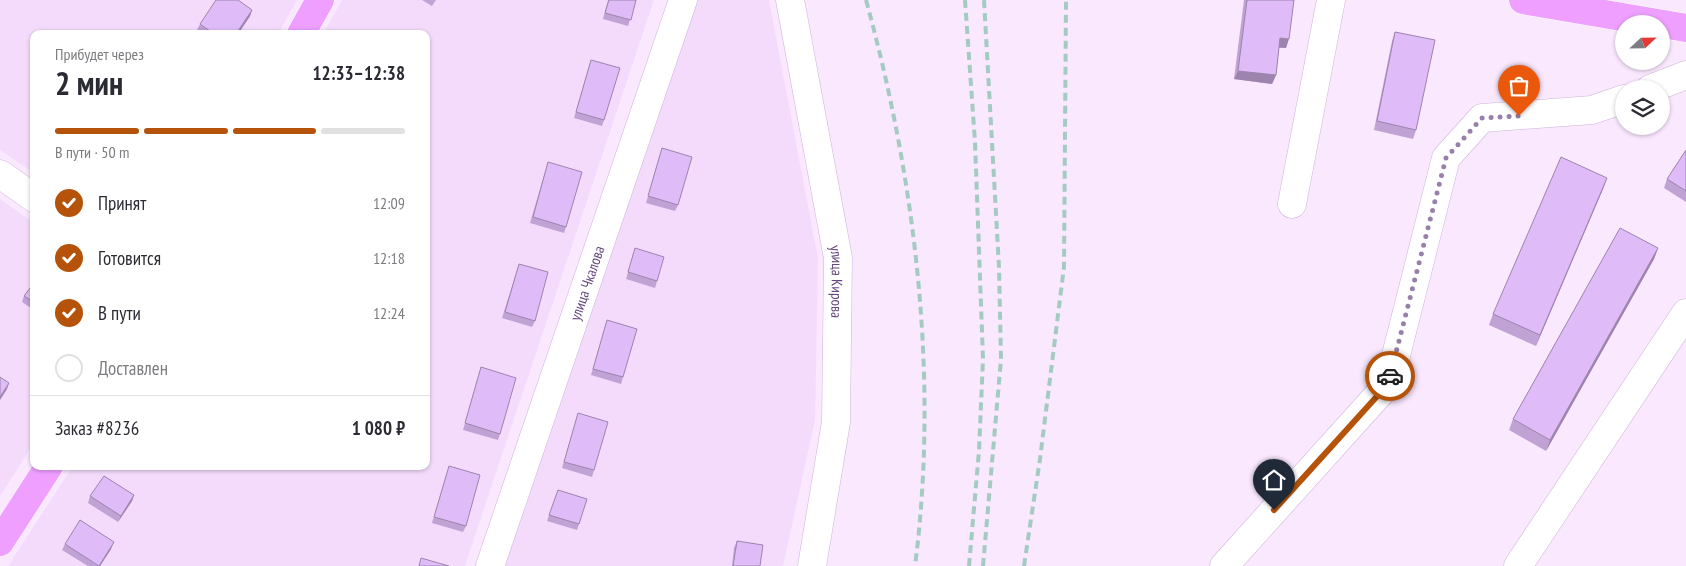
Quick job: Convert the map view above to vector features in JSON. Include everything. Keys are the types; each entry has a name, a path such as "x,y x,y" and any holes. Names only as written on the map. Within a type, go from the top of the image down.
{"main road":[{"path":"303,30 320,0"},
{"path":"1523,0 1686,28"},
{"path":"0,542 46,470"}],"street":[{"name":"улица Чкалова","path":"490,566 683,0"},
{"name":"улица Кирова","path":"790,0 838,258 836,422 812,566"},
{"path":"1292,204 1331,0"},
{"path":"1670,82 1686,76"},
{"path":"1224,566 1389,383 1446,158 1482,118 1592,110 1615,102"},
{"path":"0,174 30,195"},
{"path":"1518,566 1686,313"}],"shaded area":[{"path":"0,0 297,0 280,30 30,30 30,170 0,150"},
{"path":"342,0 654,0 465,566 8,566 70,470 430,470 430,30 325,30"},
{"path":"693,0 769,0 818,259 815,420 783,566 505,566"},
{"path":"0,199 30,220 30,449 0,496"}],"building":[{"path":"216,0 238,0 252,10 239,30 208,30 200,24"},
{"path":"609,0 636,0 631,20 605,13"},
{"path":"1247,0 1294,0 1289,39 1280,38 1276,75 1238,71"},
{"path":"1395,32 1435,40 1416,130 1377,121"},
{"path":"591,60 620,68 604,120 576,112"},
{"path":"662,148 692,157 678,205 648,196"},
{"path":"1686,150 1686,191 1667,179"},
{"path":"1561,157 1607,178 1540,335 1493,314"},
{"path":"548,162 582,172 566,227 533,217"},
{"path":"1620,228 1658,248 1550,440 1513,419"},
{"path":"635,248 664,257 657,281 628,272"},
{"path":"519,264 548,272 535,321 505,312"},
{"path":"30,288 30,300 24,296"},
{"path":"607,320 637,329 623,377 593,369"},
{"path":"481,367 516,378 500,434 465,423"},
{"path":"0,377 9,383 0,397"},
{"path":"578,413 608,422 594,470 564,462"},
{"path":"449,466 480,475 466,526 434,517"},
{"path":"104,476 134,495 121,516 90,496"},
{"path":"558,490 587,499 579,524 549,515"},
{"path":"80,520 114,542 99,566 65,544"},
{"path":"737,541 763,545 760,566 733,566"},
{"path":"421,558 449,566 419,566"}],"railway":[{"path":"866,0 898,139 910,210 918,281 923,353 924,424 922,495 915,566"},
{"path":"965,0 975,142 983,359 979,451 969,566"},
{"path":"983,566 1001,359 999,267 984,0"},
{"path":"1024,566 1040,459 1064,267 1066,0"}],"way so far":[{"path":"1390,376 1446,158 1482,118 1519,116"}],"route":[{"path":"1274,510 1389,383 1390,376"}]}
